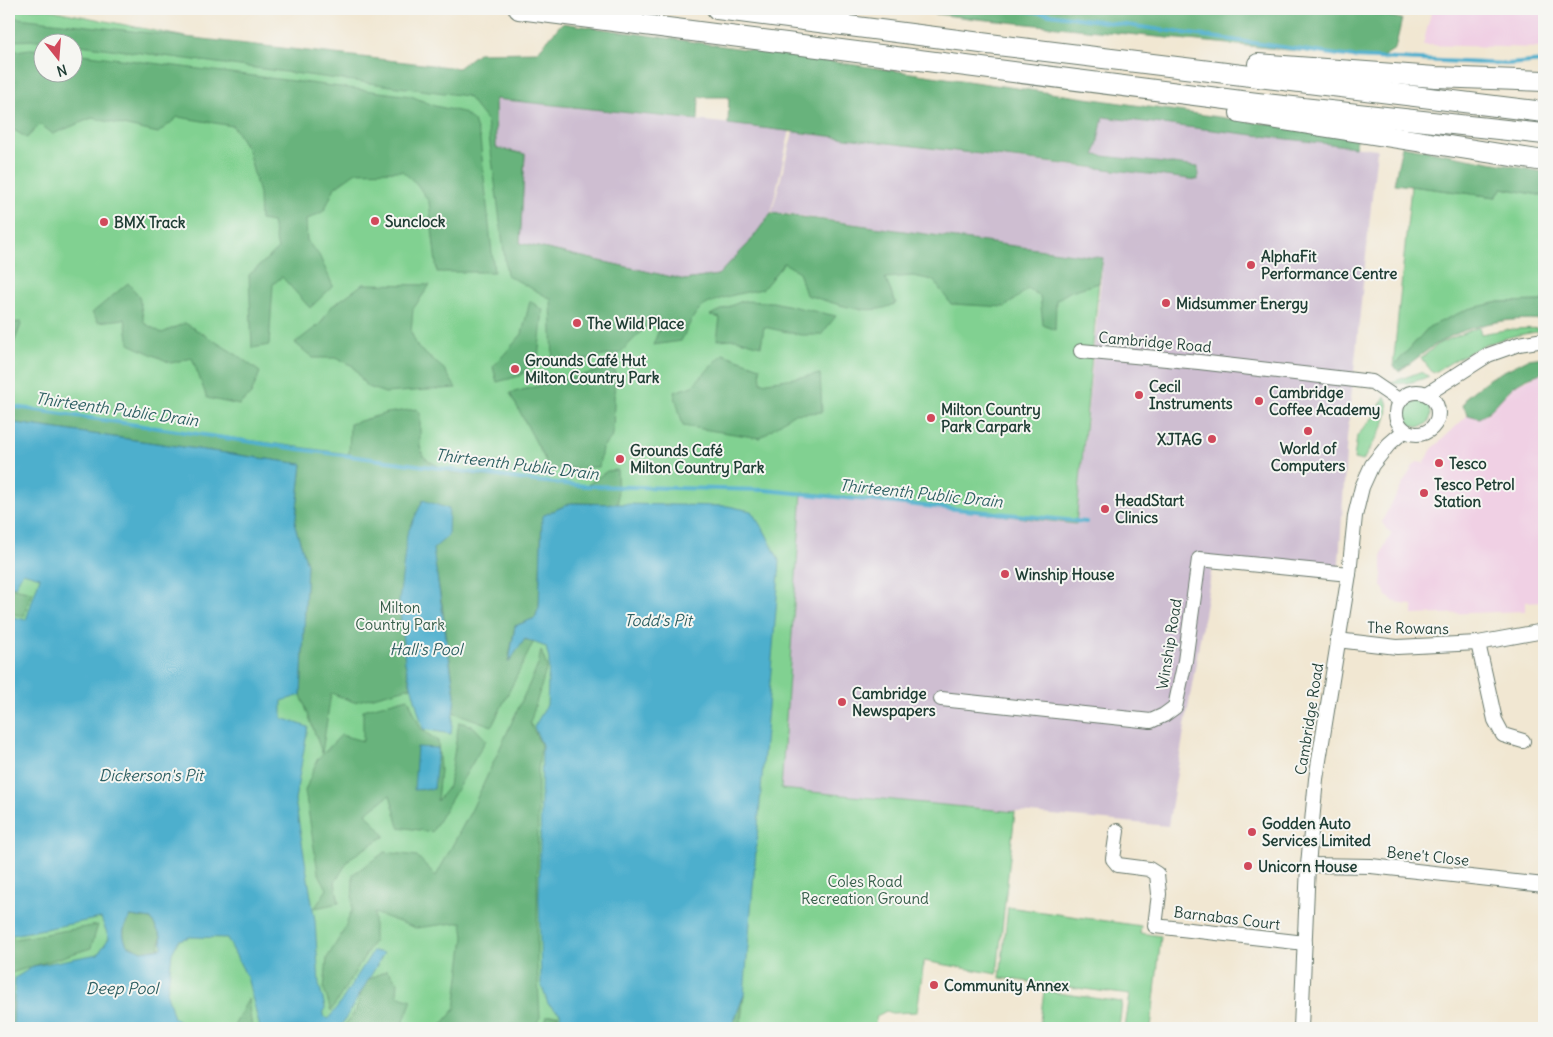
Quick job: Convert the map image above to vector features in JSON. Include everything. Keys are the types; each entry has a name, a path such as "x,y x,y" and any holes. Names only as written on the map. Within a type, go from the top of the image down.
{"highway":[{"path":"519,9 1130,85 1258,103 1544,134"},
{"path":"717,9 1544,112"},
{"path":"1210,70 1260,63 1435,77 1544,81"},
{"path":"1130,85 1168,101 1544,161"}],"street":[{"path":"1427,394 1488,354 1519,344 1544,340"},
{"name":"Cambridge Road","path":"1081,352 1206,363 1372,382 1400,401"},
{"path":"1412,392 1427,394 1435,401 1439,409 1438,419 1434,428 1427,433 1419,435 1404,431 1396,417 1396,408 1400,401 1412,392"},
{"name":"Cambridge Road","path":"1300,1028 1306,943 1308,865 1316,780 1349,574 1355,516 1362,487 1372,465 1389,444 1404,431"},
{"name":"Winship Road","path":"941,699 1151,721 1175,707 1199,559 1349,574"},
{"name":"The Rowans","path":"1337,640 1397,647 1478,643 1544,631"},
{"path":"1478,643 1495,720 1503,735 1523,742"},
{"name":"Barnabas Court","path":"1117,831 1113,859 1118,865 1149,869 1157,874 1159,894 1155,926 1306,943"},
{"name":"Bene't Close","path":"1308,865 1371,866 1544,885"}],"shaded area":[{"path":"1432,9 1544,9 1544,48 1423,45"},
{"path":"494,99 790,130 771,213 749,243 718,275 685,280 520,243 525,154 496,148"},
{"path":"1103,116 1377,149 1347,438 1338,578 1212,568 1168,826 781,789 802,492 1076,524 1103,259 772,212 793,132 1091,168"},
{"path":"1544,372 1544,601 1525,602 1525,611 1413,615 1413,605 1393,601 1386,595 1382,586 1382,555 1392,533 1387,530 1382,522 1384,517 1413,466 1417,462 1424,463 1432,449 1468,415 1479,418 1488,413 1517,384"}],"green space":[{"name":"Milton Country Park","path":"9,9 46,9 494,99 496,148 525,154 520,243 685,280 718,275 749,243 771,213 1101,259 1076,524 802,492 781,789 1015,812 997,974 924,961 917,1012 891,1013 886,1011 877,1016 875,1024 879,1028 9,1028"},
{"path":"896,9 1350,9 1402,19 1395,49 1379,59 977,19"},
{"path":"9,17 458,68 478,53 537,52 562,23 1358,137 1355,147 1103,117 1095,155 1198,167 1198,180 728,124 729,97 699,97 698,120 495,99 496,148 525,154 520,243 685,280 718,275 749,243 771,213 1103,258 1099,283 1071,291 1056,300 1055,330 1043,325 1040,296 1028,289 1005,307 951,304 933,280 913,276 885,278 896,303 886,308 851,308 806,295 799,272 784,263 763,289 717,300 701,308 694,316 681,341 653,345 661,325 650,323 620,353 553,365 551,299 507,275 487,121 467,96 82,45 82,32 32,32 32,40 9,41"},
{"path":"32,49 32,82 82,82 82,54 411,96 435,106 462,112 474,121 480,139 494,272 437,272 429,202 417,184 402,171 356,172 335,187 324,211 306,220 307,241 319,255 333,286 310,308 282,277 273,284 269,345 252,348 249,275 278,249 272,222 260,220 259,194 248,150 233,126 178,117 158,133 92,118 53,134 40,124 27,138 9,127 9,55 16,51"},
{"path":"1402,146 1544,172 1544,196 1502,188 1496,197 1394,184"},
{"path":"1411,186 1496,197 1502,188 1544,196 1544,301 1499,302 1429,327 1393,367"},
{"path":"128,283 139,296 144,323 162,333 185,323 237,355 260,372 251,394 239,405 207,398 192,358 171,363 129,344 125,319 98,322 92,313"},
{"path":"363,284 430,285 413,309 411,332 418,348 444,369 456,388 385,393 366,386 353,366 335,358 313,358 295,343 321,323 331,307"},
{"path":"530,301 543,310 538,358 520,376 497,382 493,367 522,334"},
{"path":"742,301 773,302 836,316 821,335 801,335 764,327 761,346 736,339 717,340 720,318 710,315"},
{"path":"1544,301 1544,320 1504,321 1477,326 1440,342 1399,371 1393,367 1429,327 1468,309 1499,302"},
{"path":"22,322 9,356 9,323"},
{"path":"1479,327 1481,334 1536,328 1544,329 1544,331 1515,336 1488,344 1465,354 1433,373 1421,358 1440,343"},
{"path":"723,354 760,367 761,383 820,374 822,412 793,414 760,438 683,426 674,392 692,386"},
{"path":"1544,357 1544,372 1518,383 1485,415 1479,418 1468,415 1463,406 1467,396 1490,378 1528,359"},
{"path":"615,367 613,436 602,448 599,467 550,469 510,393"},
{"path":"1420,372 1429,376 1410,383 1390,383"},
{"path":"1385,396 1388,405 1381,430 1363,461 1354,459 1357,436 1374,416"},
{"path":"1418,401 1427,405 1431,414 1427,423 1418,427 1409,423 1405,414 1409,405"},
{"path":"9,407 349,454 350,424 387,413 417,409 420,413 420,446 423,456 452,473 586,486 607,471 617,470 618,504 571,503 542,516 539,607 535,618 515,626 508,662 525,639 533,643 492,726 453,712 455,695 442,604 423,500 405,663 411,687 354,702 331,693 322,753 301,695 307,564 295,526 302,464 9,422"},
{"path":"9,587 32,592 24,616 9,613"},
{"path":"541,650 547,667 530,723 541,745 538,770 537,962 540,1017 534,1028 439,1028 455,1009 464,937 462,922 416,928 374,913 374,941 331,1011 324,989 327,958 343,932 352,910 353,874 385,852 417,856 436,876 472,809 538,665"},
{"path":"408,698 421,729 438,741 440,770 437,801 449,786 459,722 473,726 486,740 432,832 399,827 390,795 366,813 385,836 350,858 335,882 339,903 315,908 327,889 318,872 305,791 317,760 341,735 363,741 363,710"},
{"path":"1008,907 1141,926 1140,933 1161,936 1151,1028 1125,1028 1130,995 1000,978"},
{"path":"131,916 151,919 161,936 159,948 142,951 127,945 124,930"},
{"path":"98,925 91,948 11,973 14,1028 9,1028 9,935 15,939"},
{"path":"387,970 398,982 397,995 412,1000 401,1028 343,1028 356,1010 364,982"},
{"path":"1044,991 1122,1002 1119,1028 1039,1028"},
{"path":"744,995 740,1028 731,1028"},
{"path":"248,999 252,1028 233,1028"},
{"path":"558,1015 557,1028 543,1028 547,1016"}],"water":[{"name":"Dickerson's Pit","path":"9,422 302,464 295,526 307,564 301,695 282,701 282,718 308,727 295,800 315,921 319,984 325,1007 323,1016 328,1019 337,1008 373,951 384,953 340,1028 260,1028 247,977 227,938 190,937 179,940 172,953 167,994 174,1018 187,1028 13,1028 15,978 34,966 98,954 109,938 101,918 13,935 9,932 9,616 26,620 40,577 23,572 15,587 9,585","holes":["131,916 151,919 161,936 162,948 142,951 127,945 124,930"]},
{"name":"Hall's Pool","path":"423,500 449,509 448,536 433,549 455,696 451,734 423,729 405,663 399,602 407,534"},
{"name":"Todd's Pit","path":"571,503 728,506 751,511 765,532 780,562 744,995 731,1028 561,1028 560,1013 548,1004 541,984 539,898 542,745 534,727 547,705 549,660 546,647 525,639 509,662 515,626 535,618 539,607 542,516"},
{"path":"417,747 438,748 434,789 414,790"}],"waterway":[{"path":"1014,9 1353,57 1508,64 1544,61"},
{"name":"Thirteenth Public Drain","path":"9,406 298,449 535,481 586,486 765,490 1086,522"}],"place":[{"name":"Sunclock","path":"375,221"},
{"name":"BMX Track","path":"104,222"},
{"name":"AlphaFit Performance Centre","path":"1251,265"},
{"name":"Midsummer Energy","path":"1166,303"},
{"name":"The Wild Place","path":"577,323"},
{"name":"Grounds Café Hut Milton Country Park","path":"515,369"},
{"name":"Cecil Instruments","path":"1139,395"},
{"name":"Cambridge Coffee Academy","path":"1259,401"},
{"name":"Milton Country Park Carpark","path":"931,418"},
{"name":"World of Computers","path":"1308,431"},
{"name":"XJTAG","path":"1212,439"},
{"name":"Grounds Café Milton Country Park","path":"620,459"},
{"name":"Tesco","path":"1439,463"},
{"name":"Tesco Petrol Station","path":"1424,493"},
{"name":"HeadStart Clinics","path":"1105,509"},
{"name":"Winship House","path":"1005,574"},
{"name":"Cambridge Newspapers","path":"842,702"},
{"name":"Godden Auto Services Limited","path":"1252,832"},
{"name":"Unicorn House","path":"1248,866"},
{"name":"Community Annex","path":"934,985"}],"park label":[{"name":"Coles Road Recreation Ground","path":"865,890"}],"water label":[{"name":"Deep Pool","path":"122,988"}]}
